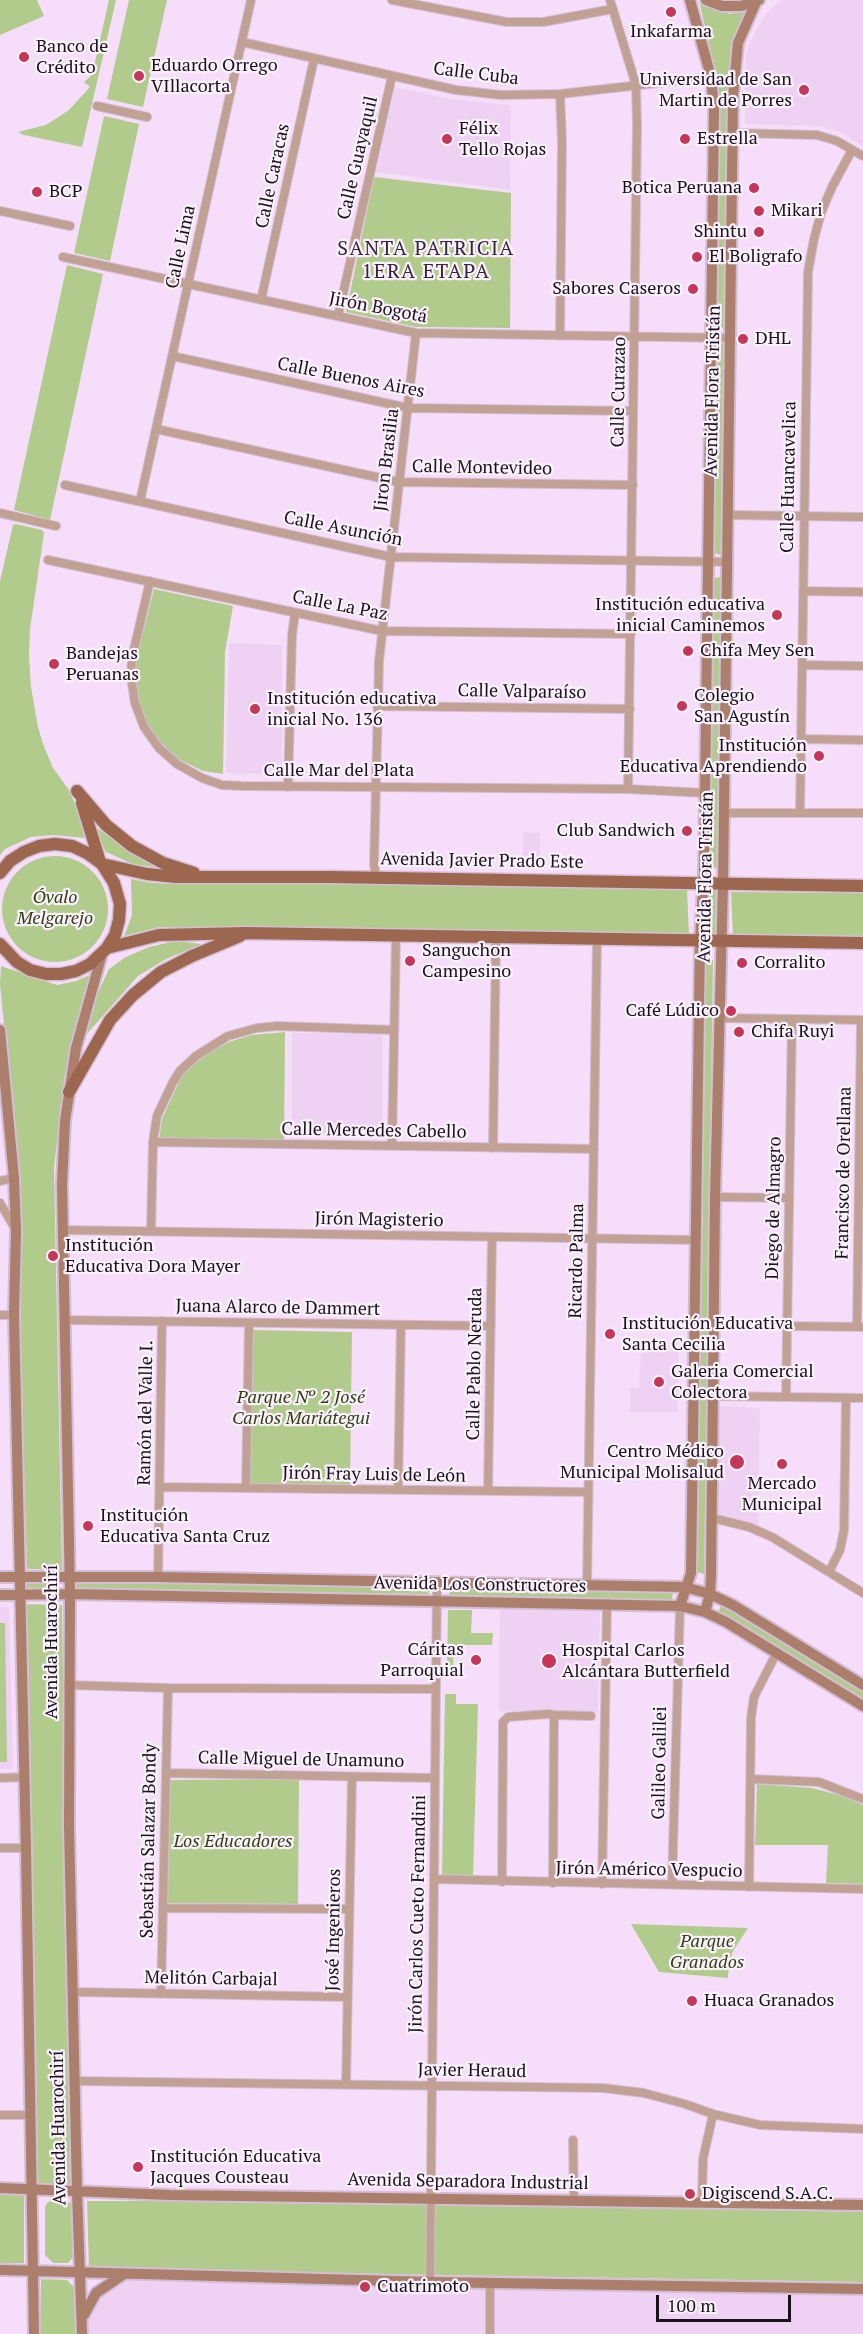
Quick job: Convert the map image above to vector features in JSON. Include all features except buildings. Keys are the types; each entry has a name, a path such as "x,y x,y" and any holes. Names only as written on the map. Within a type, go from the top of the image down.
{"main road":[{"name":"Avenida Flora Tristán","path":"680,1606 691,1573 714,109 711,77 690,0"},
{"path":"706,0 722,6 741,6 758,1"},
{"name":"Avenida Flora Tristán","path":"705,1612 710,1594 712,1518 715,1197 722,941 735,64 738,43 758,1"},
{"path":"1,949 30,970 45,974 61,974 76,971 90,964 105,951 115,935 120,904 114,883 101,863 77,791 106,825 132,846 174,866 196,873 224,876"},
{"path":"0,873 10,861 24,852 47,845 72,846 101,863"},
{"name":"Avenida Javier Prado Este","path":"101,863 162,876 376,877 863,886"},
{"path":"105,951 159,935 246,933 863,943"},
{"path":"69,1092 111,1020 133,995 161,972 246,933"},
{"name":"Avenida Huarochirí","path":"82,2334 69,1825 70,1594 62,1150 69,1092 83,1018 105,951"},
{"name":"Avenida Huarochirí","path":"0,1029 14,1178 16,1231 14,1315 34,2334"},
{"name":"Avenida Los Constructores","path":"0,1577 158,1577 685,1587 710,1594 733,1605 863,1685"},
{"name":"Avenida Los Constructores","path":"0,1595 70,1594 680,1606 705,1612 777,1652 863,1706"},
{"name":"Avenida Separadora Industrial","path":"0,2188 170,2195 863,2205"},
{"path":"0,2270 429,2282 863,2289"},
{"path":"82,2318 96,2293 123,2274"}],"street":[{"name":"Calle Lima","path":"140,501 251,0"},
{"path":"392,0 507,22 543,22 612,9"},
{"name":"Calle Curazao","path":"610,0 636,85 628,789"},
{"name":"Calle Cuba","path":"242,42 471,92 515,95 560,94 711,77"},
{"name":"Calle Caracas","path":"261,300 314,59"},
{"name":"Calle Guayaquil","path":"338,316 392,76"},
{"path":"560,94 562,142 560,336"},
{"path":"97,106 147,117"},
{"path":"734,133 817,135 837,141 863,156"},
{"name":"Calle Huancavelica","path":"800,813 807,298 810,255 826,200 852,150"},
{"path":"0,211 70,225"},
{"name":"Jirón Bogotá","path":"63,257 416,333 730,338"},
{"name":"Jiron Brasilia","path":"376,877 374,864 377,706 382,631 416,333"},
{"name":"Calle Buenos Aires","path":"172,356 408,408 633,411"},
{"name":"Calle Montevideo","path":"156,429 399,482 633,485"},
{"name":"Calle Asunción","path":"65,485 390,557 727,562"},
{"path":"0,513 56,526"},
{"path":"728,515 863,517"},
{"name":"Calle La Paz","path":"48,560 382,631 631,634"},
{"name":"Calle Mar del Plata","path":"150,581 131,670 135,703 141,721 151,738 171,760 202,778 222,785 288,787 628,789 705,793"},
{"path":"803,591 863,592"},
{"path":"288,787 292,635 295,613"},
{"path":"802,665 863,666"},
{"name":"Calle Valparaíso","path":"377,706 630,708"},
{"path":"801,739 863,740"},
{"path":"724,813 863,813"},
{"path":"392,1146 396,935"},
{"path":"494,1148 496,937"},
{"name":"Ricardo Palma","path":"587,1584 597,939"},
{"path":"720,1018 862,1020"},
{"name":"Diego de Almagro","path":"786,1397 792,1019"},
{"name":"Francisco de Orellana","path":"860,1327 862,1020"},
{"path":"151,1231 153,1142 160,1107 180,1071 196,1056 219,1040 247,1030 268,1027 394,1030"},
{"name":"Calle Mercedes Cabello","path":"153,1142 594,1149"},
{"path":"0,1181 14,1178"},
{"path":"715,1197 789,1198"},
{"path":"0,1203 16,1231"},
{"name":"Jirón Magisterio","path":"63,1230 696,1240"},
{"name":"Calle Pablo Neruda","path":"488,1491 492,1237"},
{"path":"0,1315 14,1315"},
{"name":"Juana Alarco de Dammert","path":"64,1320 491,1326"},
{"name":"Ramón del Valle I.","path":"158,1577 162,1321"},
{"path":"246,1488 249,1323"},
{"path":"398,1490 401,1324"},
{"path":"787,1326 860,1327"},
{"path":"713,1396 863,1398"},
{"path":"829,1572 838,1556 844,1537 846,1398"},
{"name":"Jirón Fray Luis de León","path":"160,1487 588,1492"},
{"path":"712,1518 748,1527 772,1537 863,1593"},
{"name":"Jirón Carlos Cueto Fernandini","path":"429,2282 437,1582"},
{"path":"602,1884 606,1603"},
{"name":"Galileo Galilei","path":"672,1884 680,1606"},
{"path":"749,1887 751,1718 754,1697 777,1652"},
{"path":"69,1685 168,1688 436,1689"},
{"name":"Sebastián Salazar Bondy","path":"161,1994 168,1688"},
{"path":"553,1883 554,1715"},
{"path":"502,1882 503,1722 508,1717 591,1716"},
{"name":"Calle Miguel de Unamuno","path":"166,1773 435,1778"},
{"path":"0,1778 24,1777"},
{"name":"José Ingenieros","path":"346,2084 352,1777"},
{"path":"751,1779 819,1782 863,1799"},
{"path":"0,1848 26,1848"},
{"name":"Jirón Américo Vespucio","path":"434,1879 863,1889"},
{"path":"163,1908 349,1909"},
{"name":"Melitón Carbajal","path":"74,1992 348,1997"},
{"name":"Javier Heraud","path":"75,2081 603,2088 644,2093 713,2114 760,2125 863,2129"},
{"path":"702,2202 703,2159 713,2114"},
{"path":"0,2115 30,2115"},
{"path":"573,2140 574,2201"},
{"path":"490,2283 490,2334"}],"shaded area":[{"name":"Universidad de San Martin de Porres","path":"782,0 863,0 863,146 840,132 819,126 745,124 746,57 750,42 767,12"},
{"name":"Félix Tello Rojas","path":"395,87 448,99 511,105 510,190 376,172"},
{"name":"Institución educativa inicial No. 136","path":"229,643 282,645 282,774 226,773"},
{"path":"523,832 540,833 540,863 523,863"},
{"path":"292,1033 382,1034 382,1136 292,1135"},
{"path":"641,1350 679,1352 677,1412 630,1412 630,1388 639,1388"},
{"name":"Centro Médico Municipal Molisalud","path":"717,1406 760,1408 758,1527 714,1516"},
{"path":"0,1607 9,1607 13,1769 0,1769"},
{"name":"Hospital Carlos Alcántara Butterfield","path":"500,1610 600,1612 598,1713 499,1711"},
{"path":"127,2281 863,2296 863,2334 87,2334 87,2321 94,2303 107,2288"}],"green space":[{"path":"0,0 37,0 44,16 0,35"},
{"path":"109,0 116,0 82,147 18,132 46,125 69,110 90,87 84,82 92,75"},
{"path":"129,0 167,0 143,107 107,99"},
{"path":"699,0 713,9 730,14 749,10 737,31 730,60 726,328 716,328 715,72"},
{"path":"104,116 139,124 110,261 74,253"},
{"path":"374,177 511,193 510,328 416,327 346,312"},
{"path":"67,265 103,274 50,520 14,510"},
{"path":"719,341 723,341 725,346 723,552 721,555 714,553 713,549 716,346"},
{"path":"13,525 42,530 44,533 30,629 31,687 43,744 53,768 69,790 80,816 85,838 53,835 31,837 5,849 0,855 0,581"},
{"path":"721,577 718,868 710,868 714,578"},
{"path":"154,589 233,606 225,652 223,774 203,771 176,758 156,737 145,720 137,694 135,664"},
{"path":"97,828 135,854 163,868 133,864 106,852 94,830"},
{"name":"Óvalo Melgarejo","path":"55,856 75,860 93,871 104,889 108,909 104,929 93,947 75,958 55,962 35,958 17,947 6,929 2,909 6,889 17,871 35,860"},
{"path":"131,879 152,883 181,884 235,882 687,888 689,936 159,927 124,936 132,915"},
{"path":"715,888 719,891 718,935 704,940 704,889"},
{"path":"731,892 863,893 863,937 733,937"},
{"path":"176,941 202,944 166,959 138,976 86,1035 93,1003 109,969 126,957 149,947"},
{"path":"702,959 713,960 704,1574 692,1571"},
{"path":"1,966 57,985 76,981 92,974 65,1073 54,1168 62,1570 27,1569 13,1119 0,984"},
{"path":"285,1032 284,1142 159,1140 162,1119 182,1075 205,1055 229,1042 251,1035"},
{"name":"Parque Nº 2 José Carlos Mariátegui","path":"252,1330 352,1332 350,1487 250,1485"},
{"path":"76,1580 427,1586 431,1590 428,1594 76,1589 74,1582"},
{"path":"58,1581 59,1590 22,1591 22,1583"},
{"path":"451,1586 673,1591 672,1601 450,1595"},
{"path":"25,1604 62,1605 70,2184 35,2184"},
{"path":"722,1604 863,1687 863,1700 808,1665 717,1614"},
{"path":"448,1610 472,1610 471,1633 493,1633 492,1645 454,1645 453,1672 447,1672"},
{"path":"0,1623 5,1623 7,1762 0,1762"},
{"path":"445,1694 456,1694 456,1704 478,1704 473,1876 442,1875"},
{"name":"Los Educadores","path":"299,1779 298,1904 167,1903 167,1780"},
{"path":"757,1784 812,1788 843,1796 863,1805 863,1884 826,1883 828,1845 755,1845"},
{"name":"Parque Granados","path":"631,1924 748,1928 733,1951 728,1978 659,1972"},
{"path":"0,2195 24,2195 24,2263 0,2263"},
{"path":"53,2199 65,2199 73,2206 74,2256 68,2263 53,2263 45,2255 45,2208 47,2203"},
{"path":"87,2201 255,2201 863,2212 863,2282 89,2269"},
{"path":"41,2279 67,2280 76,2289 76,2334 40,2334"}],"place":[{"name":"Inkafarma","path":"671,12"},
{"name":"Banco de Crédito","path":"24,57"},
{"name":"Eduardo Orrego VIllacorta","path":"139,76"},
{"name":"Universidad de San Martin de Porres","path":"804,90"},
{"name":"Félix Tello Rojas","path":"447,139"},
{"name":"Estrella","path":"685,139"},
{"name":"Botica Peruana","path":"754,188"},
{"name":"BCP","path":"37,192"},
{"name":"Mikari","path":"759,211"},
{"name":"Shintu","path":"759,232"},
{"name":"El Boligrafo","path":"697,257"},
{"name":"Sabores Caseros","path":"693,289"},
{"name":"DHL","path":"743,339"},
{"name":"Institución educativa inicial Caminemos","path":"777,615"},
{"name":"Chifa Mey Sen","path":"688,651"},
{"name":"Bandejas Peruanas","path":"54,664"},
{"name":"Colegio San Agustín","path":"682,706"},
{"name":"Institución educativa inicial No. 136","path":"255,709"},
{"name":"Institución Educativa Aprendiendo","path":"819,756"},
{"name":"Club Sandwich","path":"687,831"},
{"name":"Sanguchon Campesino","path":"410,961"},
{"name":"Corralito","path":"742,963"},
{"name":"Café Lúdico","path":"731,1011"},
{"name":"Chifa Ruyi","path":"739,1032"},
{"name":"Institución Educativa Dora Mayer","path":"53,1256"},
{"name":"Institución Educativa Santa Cecilia","path":"610,1334"},
{"name":"Galeria Comercial Colectora","path":"659,1382"},
{"name":"Centro Médico Municipal Molisalud","path":"737,1462"},
{"name":"Mercado Municipal","path":"782,1464"},
{"name":"Institución Educativa Santa Cruz","path":"88,1526"},
{"name":"Cáritas Parroquial","path":"476,1660"},
{"name":"Hospital Carlos Alcántara Butterfield","path":"549,1661"},
{"name":"Huaca Granados","path":"692,2001"},
{"name":"Institución Educativa Jacques Cousteau","path":"138,2167"},
{"name":"Digiscend S.A.C.","path":"690,2194"},
{"name":"Cuatrimoto","path":"365,2287"}],"district":[{"name":"SANTA PATRICIA 1ERA ETAPA","path":"426,260"}]}
